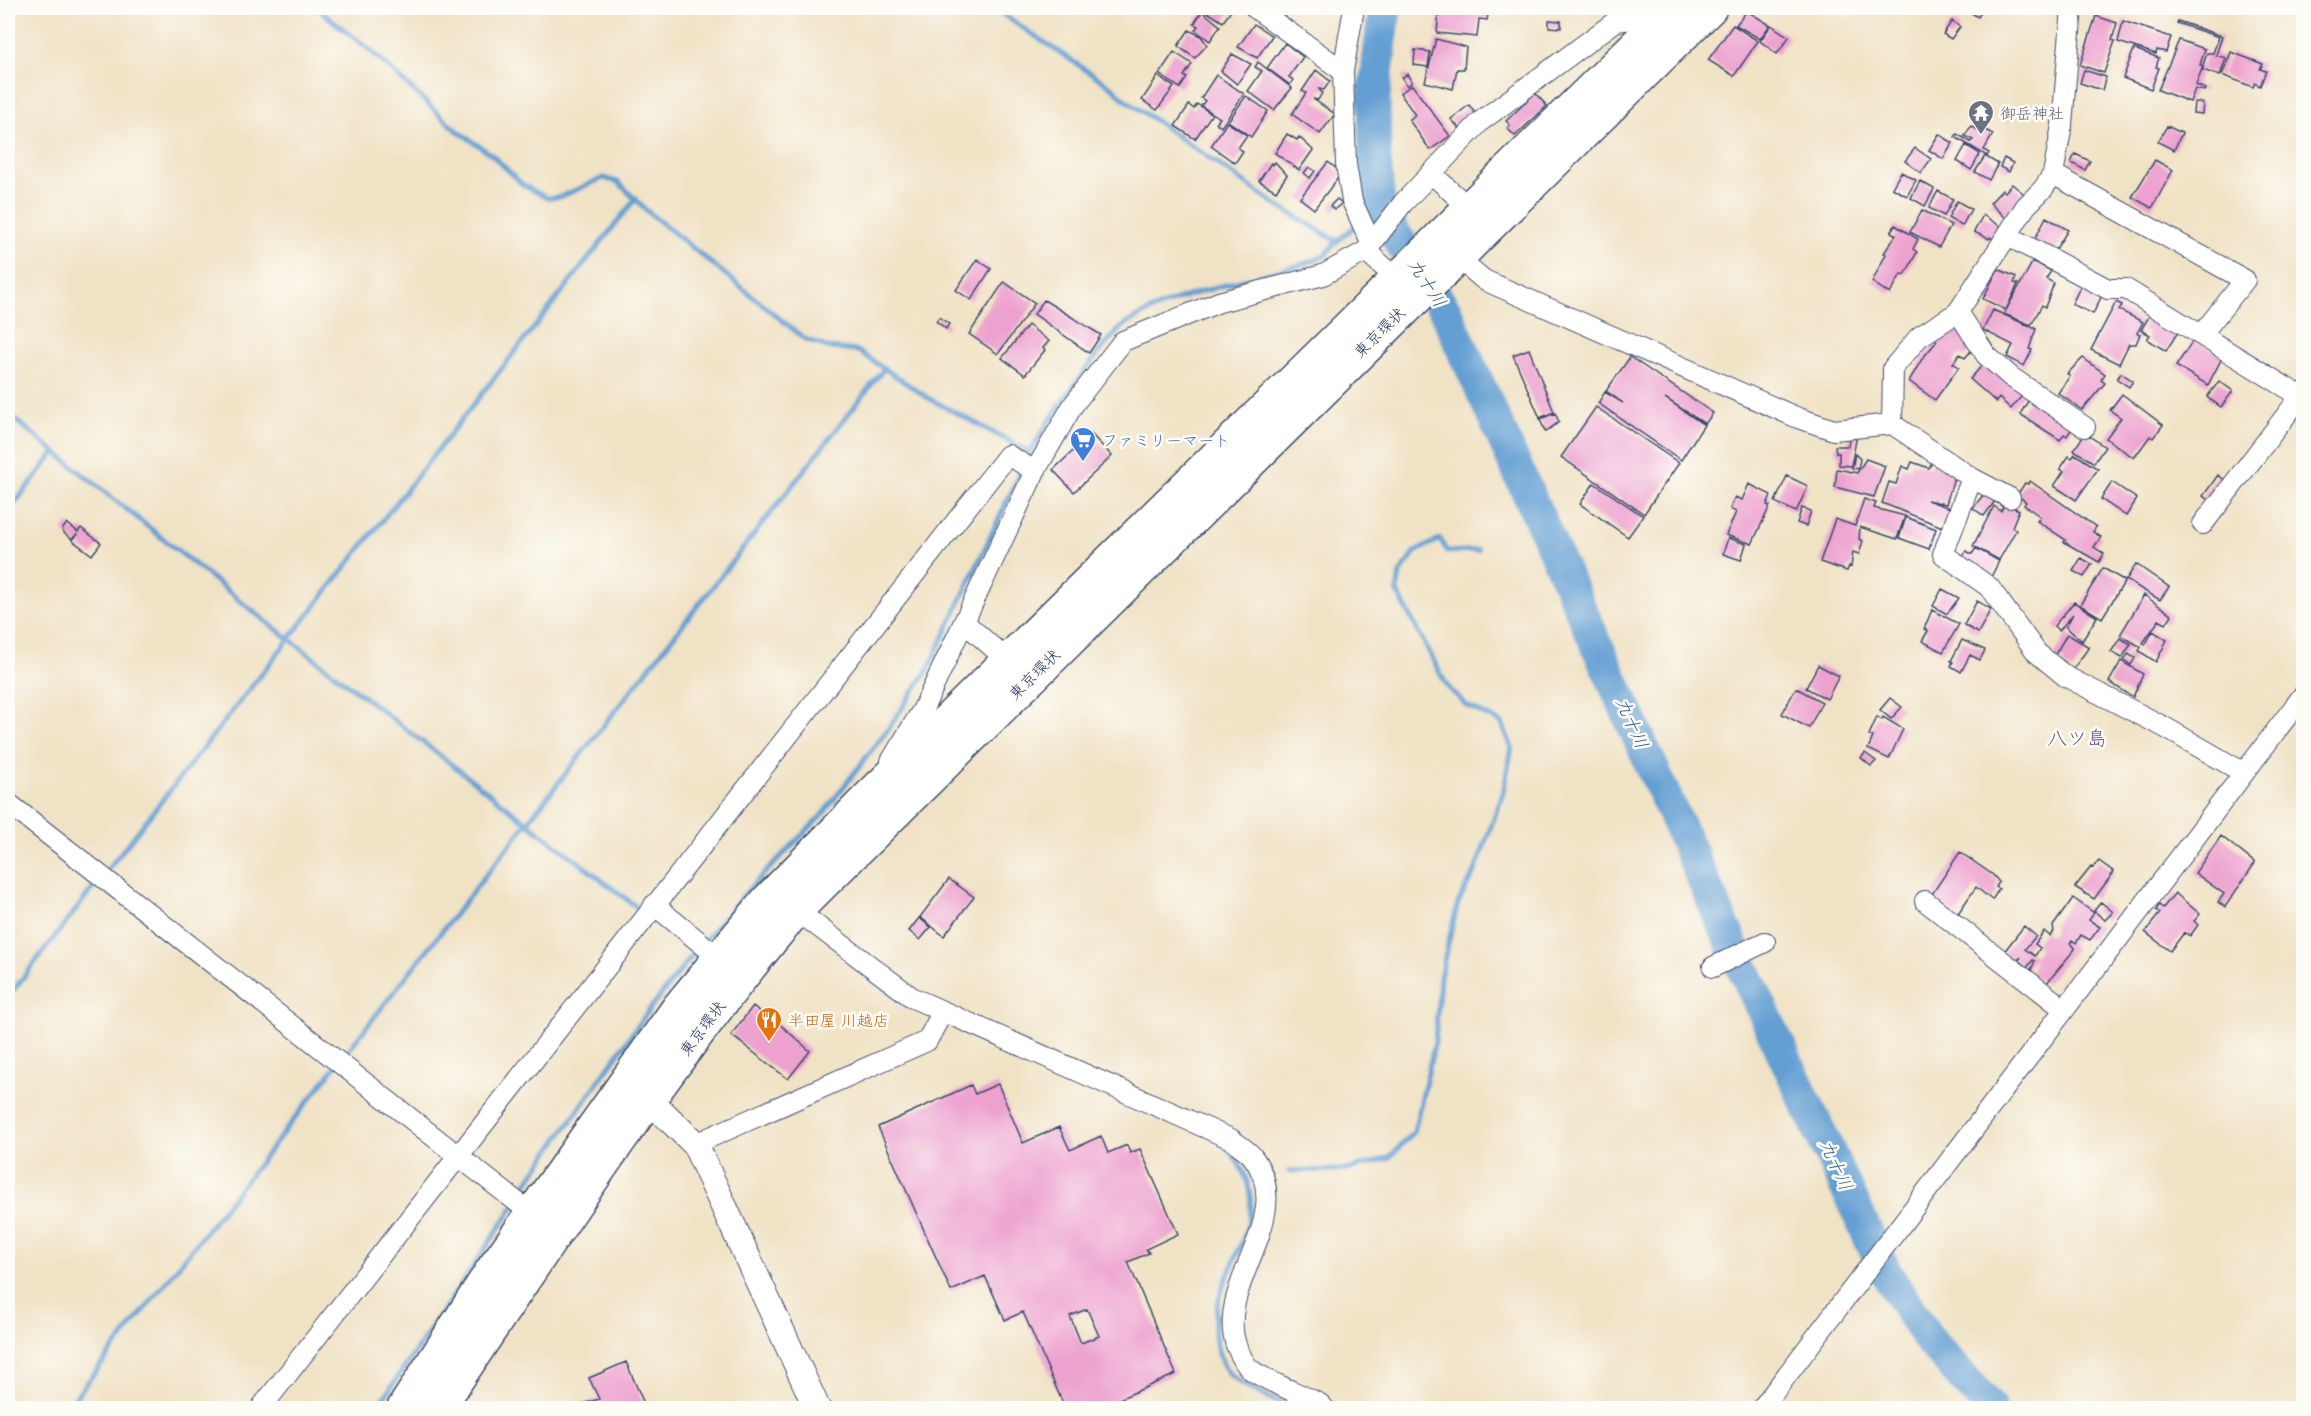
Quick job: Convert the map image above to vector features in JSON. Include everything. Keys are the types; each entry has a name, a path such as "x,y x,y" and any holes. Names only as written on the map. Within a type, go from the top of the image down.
{"highway":[{"name":"東京環状","path":"438,1408 556,1231 718,957 767,901 1008,661 1405,288 1456,256 1710,8"},
{"name":"東京環状","path":"404,1408 531,1213 796,910 1405,288 1469,208 1652,14"}],"street":[{"path":"1255,8 1343,71"},
{"path":"1354,8 1343,71 1346,164 1352,201 1368,247 1405,288"},
{"path":"1892,424 1893,368 1919,337 1958,312 2026,206 2054,174 2062,125 2072,8"},
{"path":"868,798 923,709 1035,471 1073,405 1123,341 1220,303 1323,275 1368,247 1403,203 1481,121 1616,21 1652,14"},
{"path":"1431,173 1469,208"},
{"path":"2054,174 2245,280 2200,335"},
{"path":"2008,236 2108,289 2126,289 2302,394 2203,525"},
{"path":"1456,256 1484,280 1798,418 1834,430 1892,424 1972,478 2010,498"},
{"path":"1958,312 1986,355 2012,378 2085,426"},
{"path":"261,1408 1008,455 1035,471"},
{"path":"1972,478 1944,554 1989,587 2037,653 2065,676 2166,728 2244,773"},
{"path":"964,622 1008,661"},
{"path":"1762,1408 2304,694"},
{"path":"8,803 531,1213"},
{"path":"1925,901 2064,1010"},
{"path":"654,905 718,957"},
{"path":"796,910 939,1020 1231,1139 1252,1156 1266,1189 1266,1217 1238,1291 1232,1317 1233,1335 1249,1368 1324,1408"},
{"path":"1713,967 1765,942"},
{"path":"695,1144 927,1041 939,1020"},
{"path":"638,1089 695,1144 817,1408"}],"building":[{"path":"1206,8 1233,8 1223,22 1204,10"},
{"path":"1963,8 1984,8 1978,17"},
{"path":"1439,10 1488,15 1487,20 1479,19 1477,37 1437,33"},
{"path":"1202,11 1220,26 1210,41 1195,30 1198,26 1194,24"},
{"path":"1747,11 1770,25 1760,39 1736,25"},
{"path":"2096,16 2117,23 2112,40 2115,41 2104,73 2080,65"},
{"path":"1549,20 1561,21 1561,28 1549,27"},
{"path":"1952,21 1960,27 1951,39 1943,34"},
{"path":"2123,21 2171,37 2166,52 2157,50 2156,54 2118,42"},
{"path":"2178,21 2222,36 2216,55 2226,58 2220,76 2203,70 2207,53 2213,53 2219,37 2177,23"},
{"path":"1254,24 1272,36 1257,58 1238,47"},
{"path":"1733,25 1758,41 1734,76 1708,60"},
{"path":"1771,25 1789,37 1777,54 1760,41"},
{"path":"1189,30 1201,36 1207,45 1195,58 1178,46"},
{"path":"1436,39 1466,47 1464,69 1457,69 1453,89 1425,82"},
{"path":"2179,40 2205,49 2200,65 2203,66 2196,85 2205,89 2204,91 2195,89 2190,102 2158,90"},
{"path":"1285,43 1303,57 1289,77 1293,80 1290,85 1267,68"},
{"path":"2134,49 2159,58 2156,67 2159,68 2151,89 2123,78"},
{"path":"1415,50 1430,52 1428,67 1414,65"},
{"path":"1174,52 1192,64 1180,88 1159,74"},
{"path":"2231,52 2263,64 2260,69 2266,71 2260,86 2255,83 2253,87 2222,75"},
{"path":"1232,54 1251,64 1237,84 1221,71"},
{"path":"1258,62 1292,88 1274,110 1248,91 1262,71 1255,67"},
{"path":"1316,70 1330,81 1324,90 1319,89 1322,93 1318,100 1313,99 1335,114 1320,134 1292,114 1306,93 1302,91"},
{"path":"2084,70 2106,77 2102,90 2080,83"},
{"path":"1407,74 1412,82 1407,86 1402,78"},
{"path":"1216,75 1244,94 1221,127 1216,123 1220,118 1201,106 1205,101 1201,98"},
{"path":"1158,76 1174,87 1157,110 1142,100"},
{"path":"1412,85 1450,136 1430,150 1409,120 1415,115 1400,93"},
{"path":"1535,93 1547,106 1515,136 1507,128 1510,125 1506,121"},
{"path":"1246,96 1268,111 1251,137 1228,121"},
{"path":"2194,102 2203,103 2202,114 2193,113"},
{"path":"1197,104 1212,114 1195,139 1175,126 1189,105 1194,109"},
{"path":"1469,105 1477,116 1460,129 1451,119"},
{"path":"2005,110 2012,114 2008,122 2001,119"},
{"path":"1227,122 1247,135 1238,148 1243,151 1235,163 1211,146"},
{"path":"1971,126 1978,130 1980,127 1993,134 1984,150 1989,153 1987,156 1955,137 1957,134 1971,142 1973,140 1965,136"},
{"path":"2167,126 2182,133 2174,150 2158,142"},
{"path":"1287,134 1297,140 1299,137 1313,150 1299,170 1275,153"},
{"path":"1939,134 1953,143 1943,159 1929,150"},
{"path":"1966,145 1980,154 1971,170 1957,161"},
{"path":"1915,148 1931,159 1921,173 1905,161"},
{"path":"2075,154 2090,161 2085,170 2071,163"},
{"path":"1985,156 1998,164 1989,180 1975,172"},
{"path":"2004,158 2013,163 2009,172 2000,167"},
{"path":"2155,160 2173,170 2152,208 2132,197"},
{"path":"1275,162 1287,175 1276,191 1259,181 1271,163 1273,165"},
{"path":"1328,162 1342,173 1314,209 1300,198"},
{"path":"1309,167 1315,171 1310,178 1304,173"},
{"path":"1901,172 1916,180 1907,196 1892,188"},
{"path":"1920,181 1934,189 1925,206 1911,198"},
{"path":"2012,184 2028,197 2009,221 1990,203 2002,190 2005,192"},
{"path":"1938,191 1953,199 1944,216 1929,208"},
{"path":"1337,199 1342,203 1334,210 1330,206"},
{"path":"1957,201 1971,209 1962,226 1948,218"},
{"path":"1922,210 1951,225 1939,247 1910,232"},
{"path":"1983,215 2004,229 1995,241 1974,232"},
{"path":"2046,217 2068,230 2052,255 2032,245"},
{"path":"1895,225 1918,239 1913,249 1917,252 1905,275 1901,274 1890,294 1872,282 1886,254 1884,253 1896,235 1891,232"},
{"path":"977,259 991,269 971,300 956,290"},
{"path":"2033,261 2051,271 2046,279 2054,283 2045,307 2042,305 2031,325 2004,314"},
{"path":"1998,269 2016,277 2014,283 2018,284 2006,310 1983,299"},
{"path":"1004,282 1035,303 998,354 969,334"},
{"path":"2082,283 2103,293 2093,314 2072,304"},
{"path":"1044,300 1101,335 1089,353 1034,314"},
{"path":"2116,302 2122,305 2119,310 2143,322 2137,333 2140,334 2136,344 2129,344 2119,364 2091,350"},
{"path":"1993,310 2036,329 2029,349 2032,350 2024,366 2007,357 2013,345 1983,330"},
{"path":"2151,313 2178,332 2166,351 2147,339 2150,335 2141,330"},
{"path":"939,317 949,324 946,329 936,321"},
{"path":"1028,325 1049,341 1043,348 1045,350 1025,375 1002,358"},
{"path":"1953,325 1976,345 1965,358 1960,354 1953,363 1959,367 1935,400 1909,381 1922,359 1937,341 1935,339"},
{"path":"2194,339 2223,356 2208,385 2176,366"},
{"path":"1529,349 1554,412 1540,418 1513,355"},
{"path":"1630,357 1713,413 1705,424 1665,398 1704,425 1681,460 1598,403 1605,392 1623,403 1606,391"},
{"path":"2083,358 2105,374 2101,380 2105,383 2082,410 2058,393 2070,376 2067,374"},
{"path":"1987,360 2025,392 2011,409 1999,398 1996,402 1970,379"},
{"path":"2121,373 2133,381 2129,387 2117,379"},
{"path":"2219,381 2233,391 2221,407 2207,397"},
{"path":"2122,394 2163,425 2153,438 2150,436 2134,458 2106,438 2121,418 2110,410"},
{"path":"2032,395 2074,425 2067,436 2064,434 2060,440 2020,414"},
{"path":"1596,407 1679,463 1644,514 1561,457"},
{"path":"1555,413 1559,422 1545,432 1540,419"},
{"path":"2085,433 2105,447 2094,463 2074,450"},
{"name":"ファミリーマート","path":"1091,434 1112,456 1074,492 1053,470"},
{"path":"1850,434 1857,435 1851,466 1839,465 1839,453 1836,453 1835,446 1848,446"},
{"path":"1855,454 1860,459 1858,469 1852,468"},
{"path":"2075,454 2098,469 2076,500 2054,486 2064,471 2060,469 2069,456 2072,458"},
{"path":"1866,459 1885,466 1874,497 1835,487 1837,469 1857,473"},
{"path":"1912,462 1929,468 1932,462 1955,474 1946,504 1927,500 1950,508 1954,498 1945,528 1882,503 1889,482 1896,484 1902,466 1909,469"},
{"path":"2218,475 2230,484 2214,504 2203,496"},
{"path":"1787,476 1808,486 1796,512 1775,502"},
{"path":"2030,481 2096,527 2093,532 2101,537 2094,547 2104,554 2099,562 2064,542 2066,540 2037,521 2041,517 2024,505 2026,502 2017,495 2025,483 2028,484"},
{"path":"2112,482 2137,499 2126,516 2101,499"},
{"path":"1594,483 1643,516 1628,537 1580,504"},
{"path":"1749,484 1771,495 1767,505 1770,506 1752,544 1726,535 1736,512 1730,509 1735,497 1742,500"},
{"path":"1984,494 2019,510 2012,527 2016,530 1999,560 1973,546 1994,506 2001,511 2003,507 1995,501 1984,516 1973,508"},
{"path":"1864,499 1876,503 1874,508 1905,516 1897,539 1860,527 1859,539 1863,541 1859,554 1853,552 1851,567 1849,566 1847,571 1820,562 1835,519 1855,526"},
{"path":"1802,508 1811,511 1806,526 1797,523"},
{"path":"1906,517 1936,529 1929,549 1899,538"},
{"path":"67,523 78,532 81,528 101,543 92,555 72,540 77,534 72,539 65,534 62,530"},
{"path":"1728,538 1746,544 1741,560 1723,554"},
{"path":"1976,548 1999,561 1991,577 1962,559 1966,551 1972,554"},
{"path":"2081,558 2092,564 2084,577 2073,571"},
{"path":"2136,564 2169,587 2160,600 2126,580"},
{"path":"2103,568 2125,581 2102,618 2080,605"},
{"path":"1942,589 1959,598 1947,614 1933,606"},
{"path":"2144,595 2172,615 2166,624 2159,620 2143,643 2145,645 2153,631 2167,640 2156,662 2139,651 2141,647 2120,635"},
{"path":"1977,601 1991,609 1978,633 1964,625"},
{"path":"2074,602 2097,617 2082,641 2066,627 2073,614 2059,631 2054,626"},
{"path":"1932,610 1959,624 1943,652 1922,641 1928,631 1924,629"},
{"path":"2067,634 2089,647 2072,671 2063,666 2065,662 2054,656"},
{"path":"2120,638 2131,644 2122,658 2111,652"},
{"path":"1962,640 1985,650 1980,660 1970,655 1961,672 1951,666 1953,662 1951,661"},
{"path":"2128,654 2135,658 2131,665 2124,660"},
{"path":"2121,661 2143,674 2133,697 2109,682"},
{"path":"1818,665 1839,676 1827,699 1806,688"},
{"path":"1796,688 1822,702 1809,728 1782,714"},
{"path":"1890,698 1902,707 1891,719 1880,710"},
{"path":"1877,717 1882,720 1883,717 1903,729 1889,759 1868,749 1873,737 1869,735"},
{"path":"1865,753 1876,761 1871,766 1861,758"},
{"path":"2221,836 2255,863 2225,907 2218,902 2224,894 2195,873"},
{"path":"1960,852 1993,875 1999,882 1996,887 1999,889 1992,900 1976,887 1957,915 1936,901 1938,898 1932,894"},
{"path":"2099,861 2114,872 2094,899 2075,887 2091,867 2093,868"},
{"path":"949,879 974,897 944,936 920,917"},
{"path":"2175,893 2200,914 2194,921 2198,925 2190,936 2184,933 2170,951 2145,932 2160,913 2156,910 2159,905 2163,908"},
{"path":"2073,898 2094,913 2089,920 2100,927 2090,940 2081,935 2076,943 2072,940 2070,943 2075,949 2046,984 2030,972 2035,961 2033,960 2025,970 2016,963 2021,957 2014,964 2003,953 2024,926 2036,936 2025,949 2035,956 2040,948 2035,944 2044,931 2050,936 2054,931 2053,926"},
{"path":"2101,902 2113,912 2105,920 2094,911"},
{"path":"919,918 931,927 920,940 909,931"},
{"path":"753,1006 775,1023 776,1021 810,1051 788,1079 731,1035"},
{"path":"998,1084 1023,1143 1059,1127 1070,1150 1101,1136 1108,1153 1127,1145 1130,1153 1140,1149 1178,1234 1146,1249 1149,1253 1128,1262 1176,1374 1099,1408 1065,1408 1023,1312 1005,1320 985,1276 951,1291 878,1127 971,1085 975,1094","holes":["1087,1309 1099,1336 1081,1343 1070,1316"]},
{"path":"626,1362 646,1408 570,1408 599,1399 589,1378"}],"waterway":[{"path":"8,12 11,8"},
{"path":"317,8 371,51 455,129 492,155 523,185 547,198 560,197 603,178 618,182 647,211 805,339 830,348 858,351 928,398 1030,452"},
{"path":"993,8 1113,88 1123,98 1278,206 1337,241 1358,224"},
{"name":"九十川","path":"1385,8 1374,96 1375,160 1380,211 1446,312 1742,966 1886,1273 1927,1337 1990,1408"},
{"path":"105,873 636,198"},
{"path":"1366,220 1380,211"},
{"path":"1026,461 1058,408 1089,365 1118,331 1129,322 1195,293 1312,261 1324,256 1337,241"},
{"path":"67,1408 883,370"},
{"path":"8,414 254,612 695,952 699,947"},
{"path":"8,512 55,452"},
{"path":"705,940 750,888 822,815 888,729 929,668 1022,469"},
{"path":"1289,1171 1346,1170 1389,1158 1414,1132 1435,1042 1440,977 1458,903 1475,871 1503,793 1512,748 1502,723 1467,706 1447,686 1397,591 1400,573 1415,552 1440,539 1448,552 1478,550"},
{"path":"8,997 99,880"},
{"path":"517,1197 649,1010 695,952"},
{"path":"850,963 910,1007"},
{"path":"1224,1145 1243,1172 1250,1197 1249,1222 1221,1294 1215,1319 1218,1351 1224,1366 1231,1375 1253,1390 1292,1408"},
{"path":"377,1408 514,1206"}],"place":[{"name":"御岳神社","path":"1981,136"},
{"name":"ファミリーマート","path":"1083,463"},
{"name":"半田屋 川越店","path":"769,1043"}],"district":[{"name":"八ツ島","path":"2077,738"}]}
